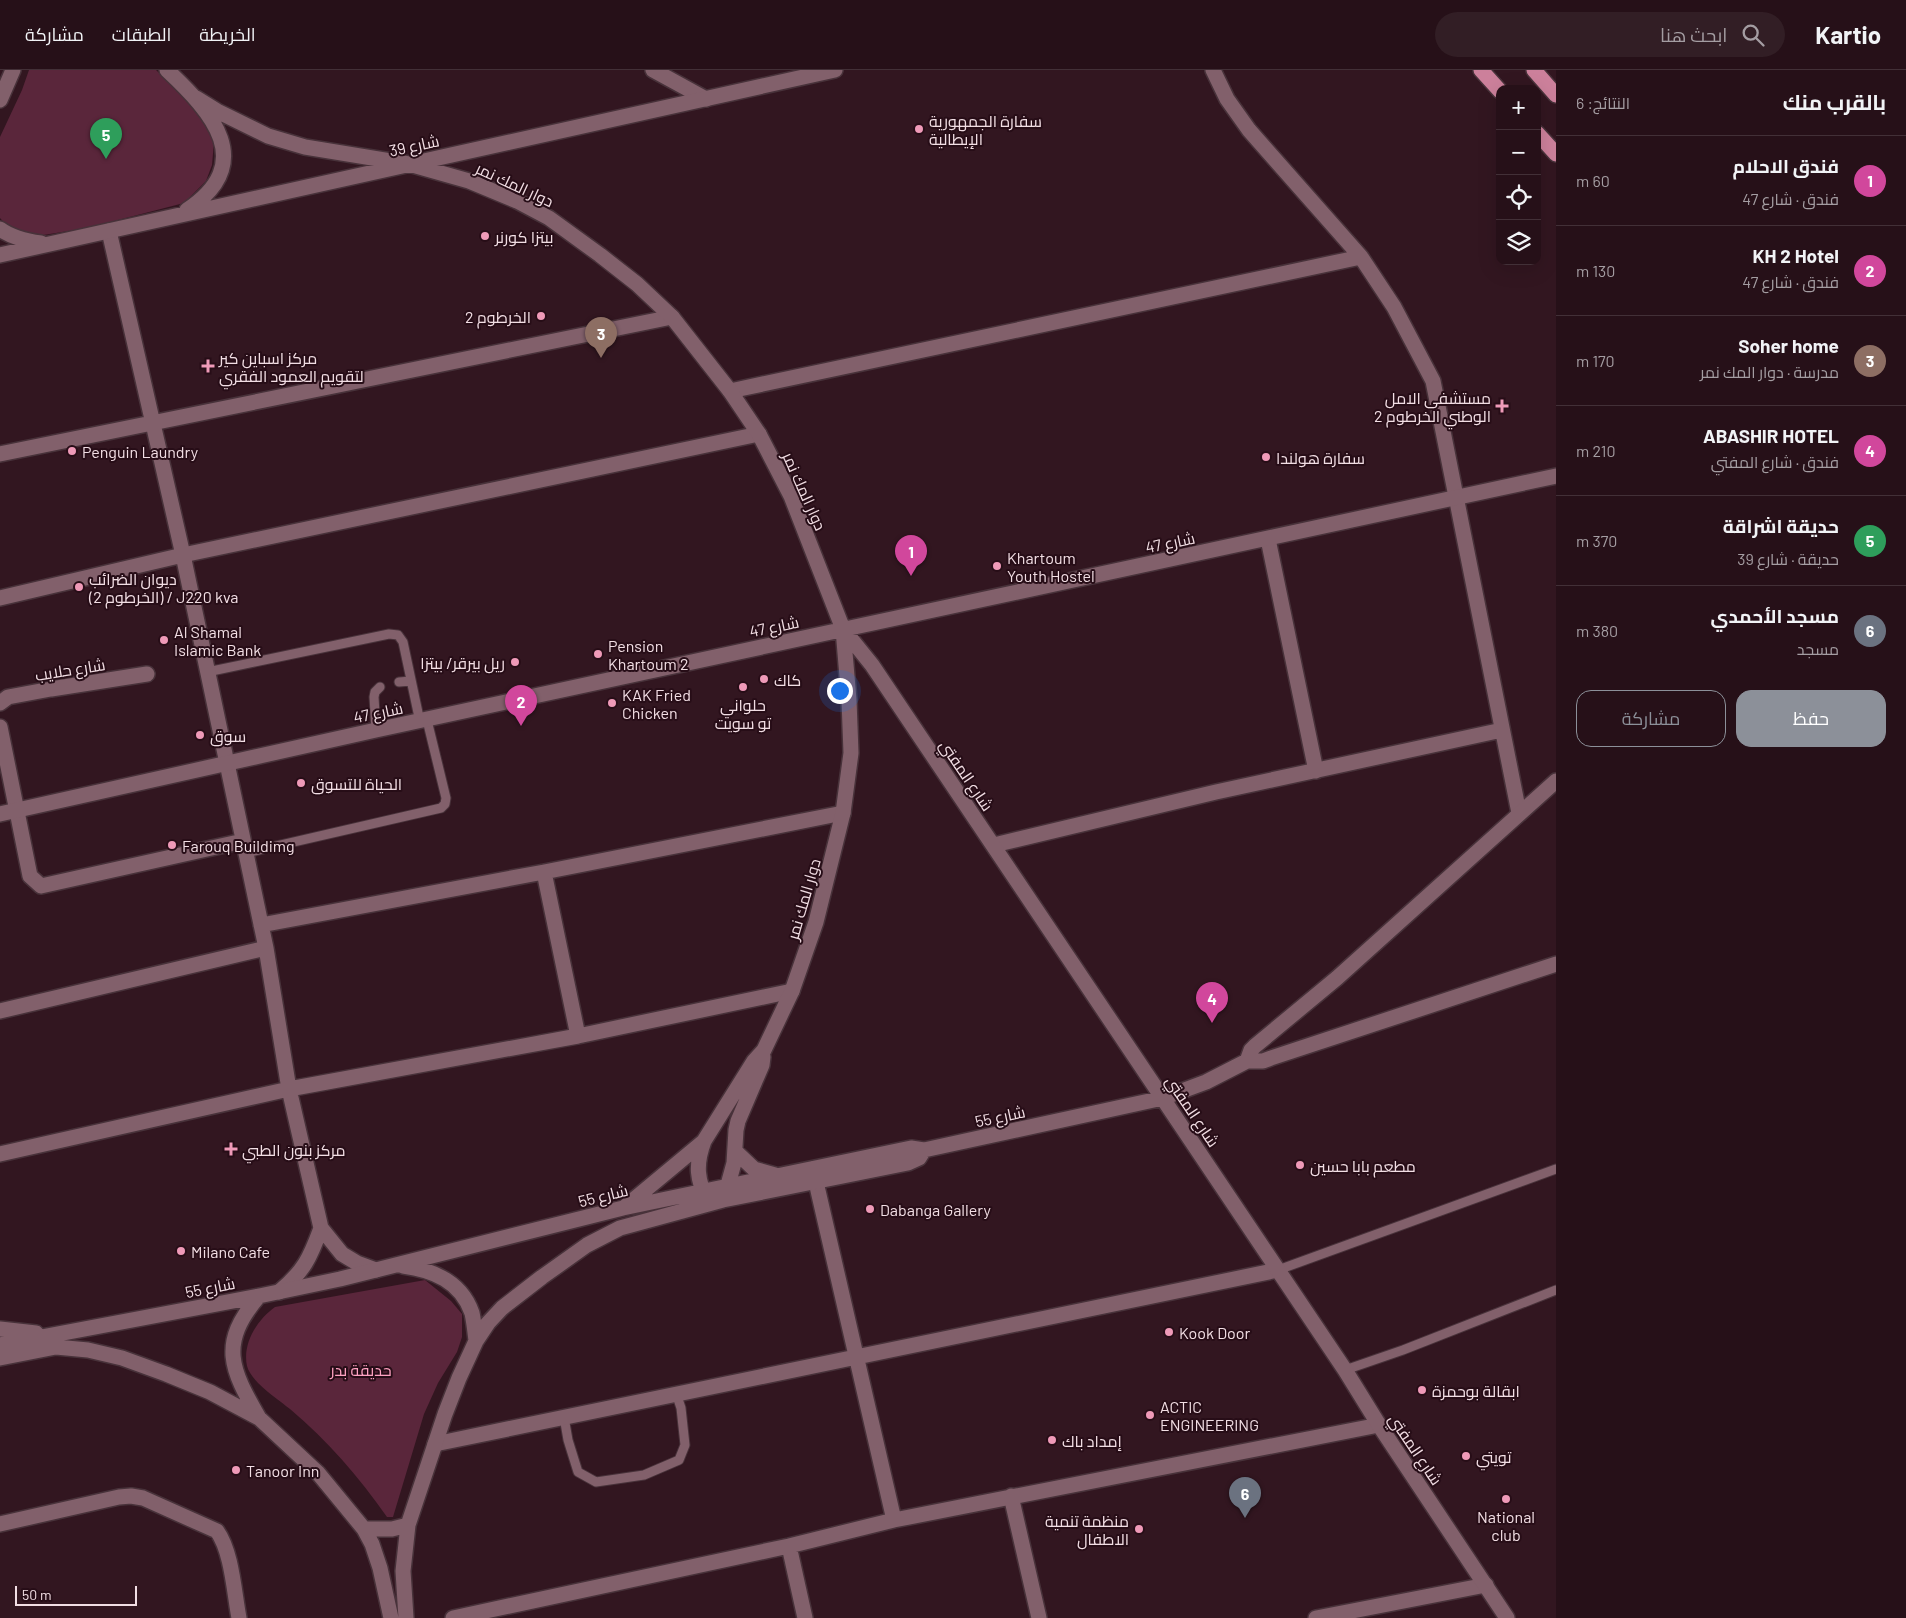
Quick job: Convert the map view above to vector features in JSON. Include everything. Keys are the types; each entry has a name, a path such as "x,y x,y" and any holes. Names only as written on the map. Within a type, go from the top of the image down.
{"highway":[{"path":"1481,70 1496,87"},
{"path":"1534,70 1556,95"},
{"path":"1541,137 1556,154"}],"street":[{"path":"0,100 13,70"},
{"path":"167,70 196,98 219,134 224,149 224,162 214,186 205,196 179,215"},
{"path":"652,70 706,99"},
{"name":"شارع 39","path":"0,255 835,70"},
{"path":"1213,70 1227,99 1249,130 1361,257 1394,307 1433,381 1519,813"},
{"name":"دوار المك نمر","path":"196,98 224,115 268,136 305,147 409,164 469,181 517,201 549,218 637,284 672,317 730,391 759,434 791,496 843,629 849,700 850,753 843,813 816,922 792,991 764,1050 754,1061 704,1141 698,1155 697,1166 705,1197"},
{"path":"0,229 11,236 30,242 52,243"},
{"path":"109,231 183,555 266,948 289,1089 321,1228 342,1254 357,1263 376,1270"},
{"path":"730,391 1361,257"},
{"path":"0,454 672,317"},
{"path":"0,598 183,555 759,434"},
{"name":"شارع 47","path":"0,814 376,730 1556,476"},
{"path":"1268,539 1316,771"},
{"name":"شارع المفتي","path":"843,629 872,665 994,846 1345,1370 1378,1425 1507,1618"},
{"name":"شارع حلايب","path":"0,703 8,697 42,690 147,674"},
{"path":"0,727 30,876 41,886 245,847"},
{"path":"994,846 1207,794 1502,730"},
{"path":"1556,781 1337,978 1251,1050 1247,1060 1263,1061 1556,964"},
{"path":"261,925 843,813"},
{"path":"544,872 578,1036"},
{"path":"0,1011 266,948"},
{"path":"0,1154 289,1089 578,1036 792,991"},
{"path":"1260,1043 1271,1058"},
{"path":"764,1050 762,1065 738,1121 734,1163 726,1192 814,1176 894,1520"},
{"name":"شارع 55","path":"54,1341 376,1270 623,1208 705,1197 779,1176 814,1176 911,1148 924,1150 1163,1098 1206,1082 1247,1060"},
{"path":"623,1208 704,1141"},
{"path":"736,1151 754,1168 779,1176"},
{"path":"406,1618 403,1571 408,1525 445,1414 476,1341 488,1323 502,1308 588,1245 620,1228 705,1197"},
{"path":"279,1292 302,1270 311,1255 321,1228"},
{"path":"395,1265 424,1269 451,1283 463,1296 472,1313 476,1341"},
{"path":"435,1444 1278,1270"},
{"path":"259,1296 246,1312 237,1330 232,1364 259,1418"},
{"path":"0,1329 122,1358 157,1370 210,1392 259,1418 318,1473 364,1529 372,1544 380,1568 391,1618"},
{"path":"0,1345 54,1341"},
{"path":"0,1358 54,1341"},
{"path":"453,1618 789,1546 894,1520 1378,1425"},
{"path":"0,1524 118,1497 131,1496 143,1498 217,1531 226,1549 239,1618"},
{"path":"1012,1496 1039,1618"},
{"path":"364,1529 392,1529 408,1525"},
{"path":"789,1546 805,1618"},
{"path":"1316,1618 1486,1585"}],"lane":[{"path":"207,672 389,634 398,635 403,642 411,681 446,798 445,804 441,808 245,847"},
{"path":"399,682 411,681"},
{"path":"376,730 374,697 375,692 380,687"},
{"path":"1278,1270 1556,1169"},
{"path":"1345,1370 1403,1350 1556,1290"},
{"path":"564,1417 568,1440 578,1472 596,1482 644,1475 679,1460 685,1445 676,1393"}],"green space":[{"path":"29,70 156,70 198,111 206,123 214,142 212,165 206,181 184,203 87,228 31,237 7,226 0,218 0,137 22,90"},
{"name":"حديقة بدر","path":"425,1280 451,1301 462,1314 462,1337 457,1352 438,1383 424,1414 393,1517 387,1517 354,1474 330,1447 304,1421 254,1378 247,1366 247,1349 249,1340 257,1325 275,1307"}],"place":[{"name":"سفارة الجمهورية الإيطالية","path":"919,129"},
{"name":"حديقة اشراقة","path":"106,159"},
{"name":"بيتزا كورنر","path":"485,236"},
{"name":"الخرطوم 2","path":"541,316"},
{"name":"Soher home","path":"601,358"},
{"name":"مركز اسباين كير لتقويم العمود الفقري","path":"208,366"},
{"name":"مستشفى الامل الوطني الخرطوم 2","path":"1502,406"},
{"name":"Penguin Laundry","path":"72,451"},
{"name":"سفارة هولندا","path":"1266,457"},
{"name":"Khartoum Youth Hostel","path":"997,566"},
{"name":"فندق الاحلام","path":"911,576"},
{"name":"ديوان الضرائب (الخرطوم 2) / J220 kva","path":"79,587"},
{"name":"Al Shamal Islamic Bank","path":"164,640"},
{"name":"Pension Khartoum 2","path":"598,654"},
{"name":"ريل بيرقر/ بيتزا","path":"515,662"},
{"name":"كاك","path":"764,679"},
{"name":"حلواني تو سويت","path":"743,687"},
{"name":"KAK Fried Chicken","path":"612,703"},
{"name":"KH 2 Hotel","path":"521,726"},
{"name":"سوق","path":"200,735"},
{"name":"الحياة للتسوق","path":"301,783"},
{"name":"Farouq Buildimg","path":"172,845"},
{"name":"ABASHIR HOTEL","path":"1212,1023"},
{"name":"مركز بنون الطبي","path":"231,1149"},
{"name":"مطعم بابا حسين","path":"1300,1165"},
{"name":"Dabanga Gallery","path":"870,1209"},
{"name":"Milano Cafe","path":"181,1251"},
{"name":"Kook Door","path":"1169,1332"},
{"name":"ابقالة بوحمزة","path":"1422,1390"},
{"name":"ACTIC ENGINEERING","path":"1150,1415"},
{"name":"إمداد باك","path":"1052,1440"},
{"name":"تويتي","path":"1466,1456"},
{"name":"Tanoor Inn","path":"236,1470"},
{"name":"National club","path":"1506,1499"},
{"name":"مسجد الأحمدي","path":"1245,1518"},
{"name":"منظمة تنمية الاطفال","path":"1139,1529"}]}
